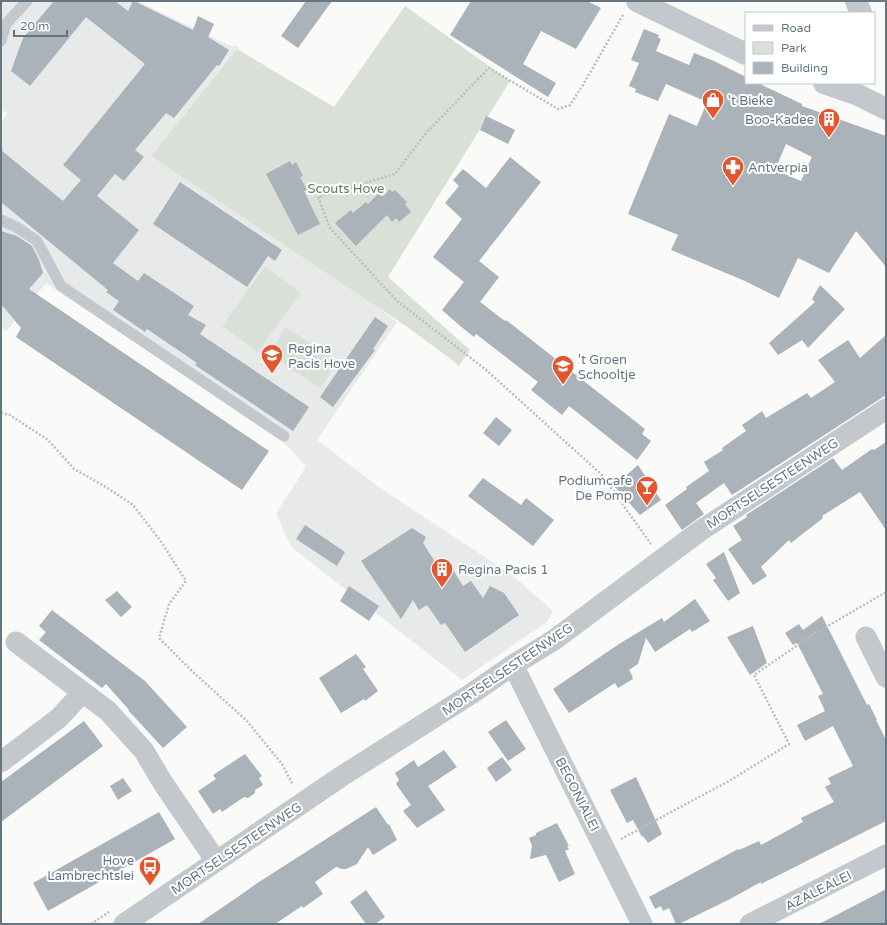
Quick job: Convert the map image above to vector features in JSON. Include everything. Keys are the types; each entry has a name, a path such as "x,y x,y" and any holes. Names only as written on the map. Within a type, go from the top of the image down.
{"street":[{"path":"630,7 745,54"},
{"path":"830,84 857,89 886,109"},
{"name":"MORTSELSESTEENWEG","path":"124,924 306,800 554,640 706,526 886,409"},
{"path":"866,638 886,677"},
{"path":"16,642 108,711 144,750 163,783 216,861"},
{"name":"BEGONIALEI","path":"513,666 642,924"},
{"path":"1,762 59,718 83,692"},
{"name":"AZALEALEI","path":"750,924 886,855"}],"lane":[{"path":"1,41 3,26 26,1"},
{"path":"1,220 18,228 37,241 61,286 284,436"}],"path":[{"path":"630,7 570,105 558,109 489,68 426,133 395,174 318,197 330,228 397,301 485,369 601,474 662,559"},
{"path":"1,413 10,415 48,440 74,469 106,487 133,505 162,543 186,581 169,604 159,638 193,672 247,721 282,764 292,783 306,800"},
{"path":"605,848 729,781 789,744 754,675 814,634 886,592"}],"shaded area":[{"name":"Regina Pacis Hove","path":"1,1 137,1 233,47 234,45 240,48 237,49 151,156 375,305 397,322 317,440 379,487 512,575 553,611 547,622 462,680 291,547 276,513 306,466 284,443 46,283 6,332 1,327 1,122 7,114 1,109"}],"green space":[{"name":"Scouts Hove","path":"405,6 510,81 388,277 470,350 458,367 456,363 406,326 151,156 237,49 334,107"},
{"path":"265,267 301,293 258,352 222,326"},
{"path":"285,327 338,361 320,388 269,354"}],"building":[{"path":"54,1 115,1 128,11 134,1 193,30 198,16 214,24 208,37 229,50 219,66 217,65 174,118 166,113 135,150 144,157 124,181 115,174 97,196 139,230 113,263 138,281 144,273 194,306 188,315 206,325 200,334 309,407 293,431 195,365 197,363 147,329 145,332 113,310 119,301 106,292 108,290 1,202 1,150 63,201 81,180 63,165 145,64 86,17 30,86 11,71 23,38"},
{"path":"306,1 332,1 298,48 281,36"},
{"path":"471,1 587,1 601,8 576,49 541,31 523,64 556,83 548,97 450,35"},
{"path":"644,29 659,35 658,38 661,39 656,51 689,65 694,53 745,76 745,84 760,84 802,104 802,106 886,136 886,267 856,231 829,273 798,258 779,298 745,281 671,250 678,235 628,214 669,114 697,126 707,102 666,84 658,101 635,92 636,89 629,86 639,63 631,60","holes":["786,144 812,157 801,181 775,170"]},
{"path":"486,116 515,130 508,144 480,130"},
{"path":"510,157 541,182 479,261 499,277 480,302 505,321 506,320 645,429 642,434 651,441 637,460 569,406 562,415 531,390 538,382 476,334 474,337 442,310 464,282 433,257 462,219 445,203 459,186 453,180 463,169 486,188"},
{"path":"290,161 292,165 296,162 303,176 300,177 307,190 304,191 320,224 298,235 266,174"},
{"path":"180,182 282,250 275,261 268,256 247,287 153,224"},
{"path":"390,189 392,192 395,190 407,202 405,204 411,212 399,222 396,218 392,222 387,215 356,246 335,223 351,210 353,213 366,202 368,204 379,193 382,197"},
{"path":"1,231 17,236 32,246 39,260 43,273 29,289 269,451 242,490 16,337 21,328 1,304"},
{"path":"820,285 845,309 808,348 802,340 778,355 769,343 815,302 812,299"},
{"path":"375,317 388,326 373,349 375,350 333,407 320,397"},
{"path":"886,335 886,395 732,495 724,483 696,503 704,514 682,530 665,505 687,489 686,487 709,471 704,462 723,450 722,448 746,431 742,425 762,411 766,418 807,393 811,398 835,382 818,360 848,340 860,358"},
{"path":"496,417 512,430 499,446 483,433"},
{"path":"886,442 886,530 860,492 822,516 823,518 791,543 789,540 761,567 767,576 753,585 728,549 742,540 733,526 747,517 746,515 833,458 842,470 872,449 874,450"},
{"path":"638,465 661,500 640,515 614,486"},
{"path":"483,478 521,505 526,498 554,520 533,546 468,496"},
{"path":"305,525 345,552 337,566 296,539"},
{"name":"Regina Pacis 1","path":"412,528 426,537 423,543 441,571 450,565 463,586 471,581 483,598 490,586 504,593 519,615 465,652 445,623 441,625 427,605 419,610 413,600 401,619 361,561"},
{"path":"724,552 740,593 728,601 713,580 716,578 706,564"},
{"path":"349,586 379,606 369,621 340,601"},
{"path":"117,591 132,607 121,617 105,600"},
{"path":"695,599 710,621 692,632 690,629 655,652 646,638 638,664 629,670 633,679 618,688 615,683 569,713 553,689 619,644 662,618 664,622"},
{"path":"52,610 145,681 187,727 163,748 106,684 102,688 39,640 46,632 39,626"},
{"path":"822,616 867,705 869,704 886,740 886,821 761,884 761,882 730,899 679,924 676,924 669,908 663,911 661,906 655,909 649,897 738,849 739,850 759,841 761,845 803,822 801,818 834,802 825,787 831,784 828,778 853,766 833,726 805,741 797,725 825,711 818,696 823,694 797,643 793,645 785,633 799,624 803,630"},
{"path":"753,626 767,663 750,675 727,637"},
{"path":"356,654 366,667 363,669 378,691 365,701 364,699 341,713 319,678"},
{"path":"506,720 526,749 508,761 488,732"},
{"path":"84,721 103,746 1,822 1,782"},
{"path":"444,750 457,767 428,786 445,810 417,828 403,811 411,805 396,784 399,780 395,773 414,760 418,767"},
{"path":"245,754 262,776 259,778 263,785 255,790 255,793 248,798 244,797 222,812 220,809 213,814 198,791 216,779 213,775"},
{"path":"502,757 512,770 496,782 487,768"},
{"path":"636,777 662,834 648,843 643,836 642,837 633,820 627,823 610,790"},
{"path":"123,778 132,791 118,800 110,786"},
{"path":"376,807 388,825 389,824 397,840 373,855 368,847 357,864 346,869 336,867 315,882 323,894 303,908 302,906 275,924 198,924 256,884"},
{"path":"159,812 175,839 48,911 33,883"},
{"path":"557,823 569,846 567,846 569,849 565,851 575,874 559,882 546,855 530,859 532,846 529,838"},
{"path":"886,889 886,924 819,924 875,895"},
{"path":"366,890 385,917 375,924 366,924 350,902"}],"place":[{"name":"'t Bieke","path":"713,120"},
{"name":"Boo-Kadee","path":"829,138"},
{"name":"Antverpia","path":"733,186"},
{"name":"Regina Pacis Hove","path":"272,374"},
{"name":"'t Groen Schooltje","path":"563,386"},
{"name":"Podiumcafe De Pomp","path":"647,506"},
{"name":"Regina Pacis 1","path":"442,588"},
{"name":"Hove Lambrechtslei","path":"150,886"}]}
